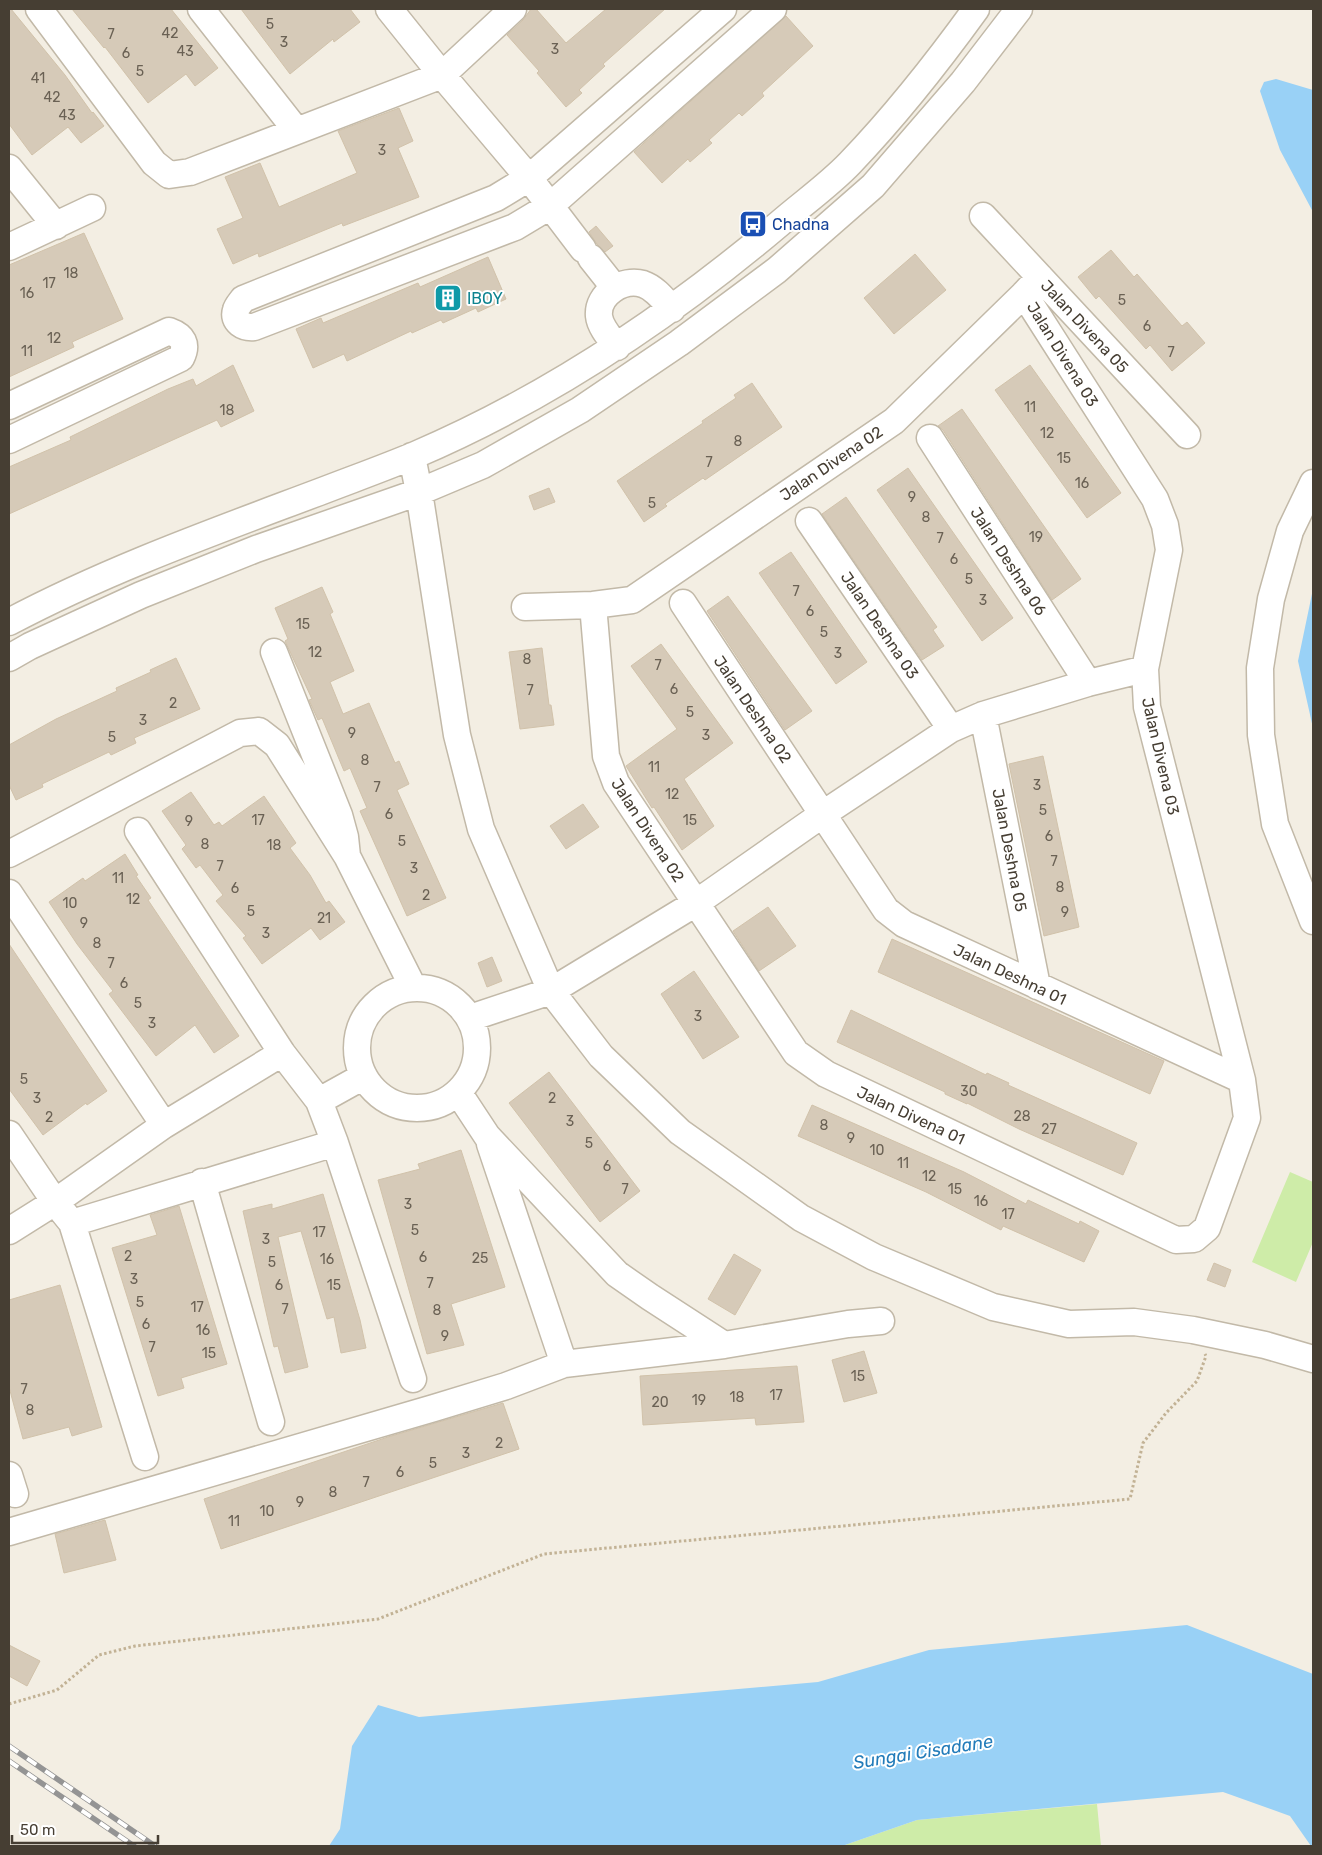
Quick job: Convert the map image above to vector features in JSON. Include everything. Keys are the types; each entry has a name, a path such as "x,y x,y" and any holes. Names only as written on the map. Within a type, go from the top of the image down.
{"street":[{"path":"39,9 154,163 169,175 190,172 442,75 513,9"},
{"path":"201,9 296,130"},
{"path":"389,9 529,178 614,287"},
{"path":"723,9 529,178 496,198 243,299 236,311 238,322 242,326 254,327 515,227 550,206 773,9"},
{"path":"9,622 132,564 412,456 471,430 617,347 672,309 757,243 848,165 937,64 976,9"},
{"path":"9,658 30,646 150,592 256,550 419,492 483,465 580,410 679,343 777,270 873,186 963,82 1019,9"},
{"path":"937,64 963,82"},
{"path":"9,168 56,226"},
{"path":"9,247 92,208"},
{"name":"Jalan Divena 05","path":"983,216 1032,285 1187,435"},
{"path":"617,347 599,316 604,299 614,287 629,283 643,284 659,294 672,309"},
{"name":"Jalan Divena 02","path":"525,607 593,605 632,600 894,420 1032,285"},
{"name":"Jalan Divena 03","path":"1032,285 1155,500 1165,525 1169,550 1145,669 1147,706 1242,1080 1247,1118 1207,1228 1194,1239"},
{"path":"9,406 168,330 176,333 183,341 185,349 181,358 9,440"},
{"name":"Jalan Deshna 06","path":"930,438 1088,683"},
{"path":"412,456 457,735 481,829 551,991 601,1056 680,1132 800,1218 866,1253 993,1307 1069,1324 1134,1322 1194,1330 1264,1345 1313,1359"},
{"path":"1313,484 1290,531 1271,599 1260,668 1262,735 1275,824 1313,921"},
{"name":"Jalan Deshna 03","path":"809,521 951,730"},
{"name":"Jalan Deshna 02","path":"683,603 823,814"},
{"name":"Jalan Divena 02","path":"593,605 606,756 616,784 696,903"},
{"path":"274,652 339,815 346,837 347,856"},
{"path":"470,1018 551,991 696,903 823,814 951,730 983,714 1088,683 1145,669"},
{"name":"Jalan Deshna 05","path":"983,714 1037,986"},
{"path":"9,854 240,733 259,731 277,745 347,856 413,987"},
{"name":"Jalan Deshna 01","path":"823,814 886,910 904,924 1242,1080"},
{"path":"138,831 282,1053 319,1101 335,1143 413,1379"},
{"path":"9,893 164,1125"},
{"name":"Jalan Divena 01","path":"696,903 796,1053 826,1074 1176,1240 1194,1239"},
{"path":"413,987 435,990 455,1001 470,1018 476,1037 477,1057 470,1076 458,1092 440,1104 418,1108 397,1105 378,1094 364,1076 357,1053 359,1029 371,1008 390,994 413,987"},
{"path":"9,1231 55,1202 164,1125 282,1053"},
{"path":"319,1101 364,1076"},
{"path":"458,1092 487,1136 617,1274 724,1345"},
{"path":"9,1134 55,1202 72,1223 145,1457"},
{"path":"487,1136 564,1364"},
{"path":"72,1223 335,1143"},
{"path":"202,1182 271,1422"},
{"path":"9,1532 434,1408 506,1386 564,1364 724,1345 848,1324 881,1321"}],"path":[{"path":"9,1704 57,1690 98,1655 135,1646 378,1618 544,1554 1130,1499 1143,1443 1166,1412 1197,1381 1206,1356 1194,1330"}],"green space":[{"path":"1290,1172 1313,1182 1313,1242 1296,1282 1252,1262"},
{"path":"1097,1804 1101,1846 842,1846 917,1820"}],"water":[{"path":"1276,79 1313,90 1313,212 1280,150 1260,91 1264,82"},
{"path":"1313,589 1313,728 1298,661"},
{"name":"Sungai Cisadane","path":"1187,1625 1313,1674 1313,1846 1311,1846 1290,1816 1223,1792 917,1820 842,1846 329,1846 340,1829 352,1746 378,1705 419,1717 818,1682 929,1650"}],"building":[{"path":"9,9 11,9 65,75 92,113 104,126 81,143 68,127 32,155 9,124"},
{"path":"72,9 171,9 218,68 195,86 186,74 148,103 105,47"},
{"path":"241,9 350,9 360,22 334,42 333,39 290,74"},
{"path":"531,9 536,9 566,43 606,9 665,9 603,64 605,66 579,90 582,93 566,107 537,73 539,71 507,35 523,20"},
{"path":"786,16 813,46 762,93 764,96 742,116 739,113 709,140 712,143 690,162 688,159 662,183 634,152"},
{"path":"399,108 413,141 398,148 419,197 343,226 342,223 259,257 258,253 233,264 217,229 243,218 225,177 260,163 279,207 357,173 338,131"},
{"path":"596,226 613,246 605,252 589,232"},
{"path":"84,233 123,319 72,342 74,347 9,377 9,265"},
{"path":"1111,250 1134,277 1137,274 1182,326 1187,322 1205,343 1172,371 1150,345 1146,349 1099,296 1096,299 1078,277"},
{"path":"915,254 946,290 894,334 864,298"},
{"path":"488,257 506,299 478,312 476,308 443,323 441,320 412,333 411,331 347,361 344,354 313,368 296,329 321,318 323,323 418,283 420,287"},
{"path":"233,365 254,411 221,427 217,420 9,514 9,467 71,440 70,437 168,389 193,379 196,386"},
{"path":"1030,365 1121,493 1087,518 995,390"},
{"path":"752,383 782,427 705,480 703,478 665,504 667,506 644,522 617,481 703,423 702,421 736,398 734,395"},
{"path":"962,409 1081,579 1052,600 943,430 938,426"},
{"path":"908,468 1013,618 982,641 877,490"},
{"path":"549,488 555,502 534,510 529,496"},
{"path":"846,497 937,627 933,630 944,646 922,660 822,514"},
{"path":"791,552 867,662 836,684 759,573"},
{"path":"322,587 333,612 330,614 354,671 330,682 343,714 369,703 395,763 399,761 409,784 397,790 446,898 407,916 360,811 367,808 350,768 344,771 322,718 318,720 309,700 312,699 285,641 288,639 275,608"},
{"path":"728,596 812,711 785,730 707,611"},
{"path":"661,644 733,743 684,779 714,826 682,850 654,807 652,808 626,766 677,729 631,666"},
{"path":"542,648 549,705 551,705 554,725 520,729 509,652"},
{"path":"176,658 200,709 134,738 136,743 111,755 109,752 42,784 43,787 16,800 9,785 9,745 56,719 117,691 116,688"},
{"path":"1043,756 1079,927 1044,936 1009,764"},
{"path":"191,792 214,825 219,822 222,826 264,796 296,843 290,848 310,875 326,903 329,901 345,922 320,940 311,928 262,964 243,938 246,936 216,901 223,895 200,865 196,868 182,849 186,845 162,811"},
{"path":"583,804 599,827 566,849 550,826"},
{"path":"125,854 138,875 136,876 151,898 148,900 239,1036 214,1053 195,1025 156,1056 109,994 113,991 77,944 49,902 83,878 85,881"},
{"path":"768,907 796,946 759,971 733,931"},
{"path":"892,939 1164,1061 1150,1094 878,972"},
{"path":"9,944 107,1091 87,1105 86,1103 43,1135 9,1089"},
{"path":"492,957 502,981 487,987 478,963"},
{"path":"694,971 739,1037 703,1059 661,994"},
{"path":"851,1010 986,1075 987,1073 1009,1083 1008,1085 1137,1143 1123,1175 1019,1129 837,1042"},
{"path":"549,1072 640,1191 600,1222 509,1103"},
{"path":"812,1105 964,1172 1026,1204 1028,1200 1079,1224 1080,1221 1099,1231 1084,1262 1003,1226 1001,1230 926,1192 798,1136"},
{"path":"461,1150 505,1287 451,1304 464,1345 427,1354 378,1180 420,1169 418,1164"},
{"path":"323,1194 360,1320 366,1348 341,1353 334,1317 327,1319 301,1231 278,1237 308,1367 285,1373 278,1346 274,1347 243,1211 272,1204 272,1209"},
{"path":"179,1206 227,1364 181,1378 184,1388 158,1396 112,1248 157,1235 150,1215"},
{"path":"734,1254 761,1270 735,1315 708,1299"},
{"path":"1214,1263 1231,1270 1225,1287 1207,1280"},
{"path":"60,1285 102,1427 72,1436 69,1427 23,1439 9,1387 9,1300"},
{"path":"864,1351 877,1393 844,1402 832,1360"},
{"path":"797,1366 804,1422 756,1425 755,1418 643,1425 640,1376"},
{"path":"503,1403 519,1449 221,1549 204,1499 388,1437"},
{"path":"105,1520 116,1560 64,1573 55,1534"},
{"path":"9,1645 40,1661 27,1686 9,1676"}],"railway":[{"path":"9,1746 155,1846"},
{"path":"9,1761 134,1846"}],"place":[{"name":"Chadna","path":"753,224"},
{"name":"IBOY","path":"448,298"}]}
